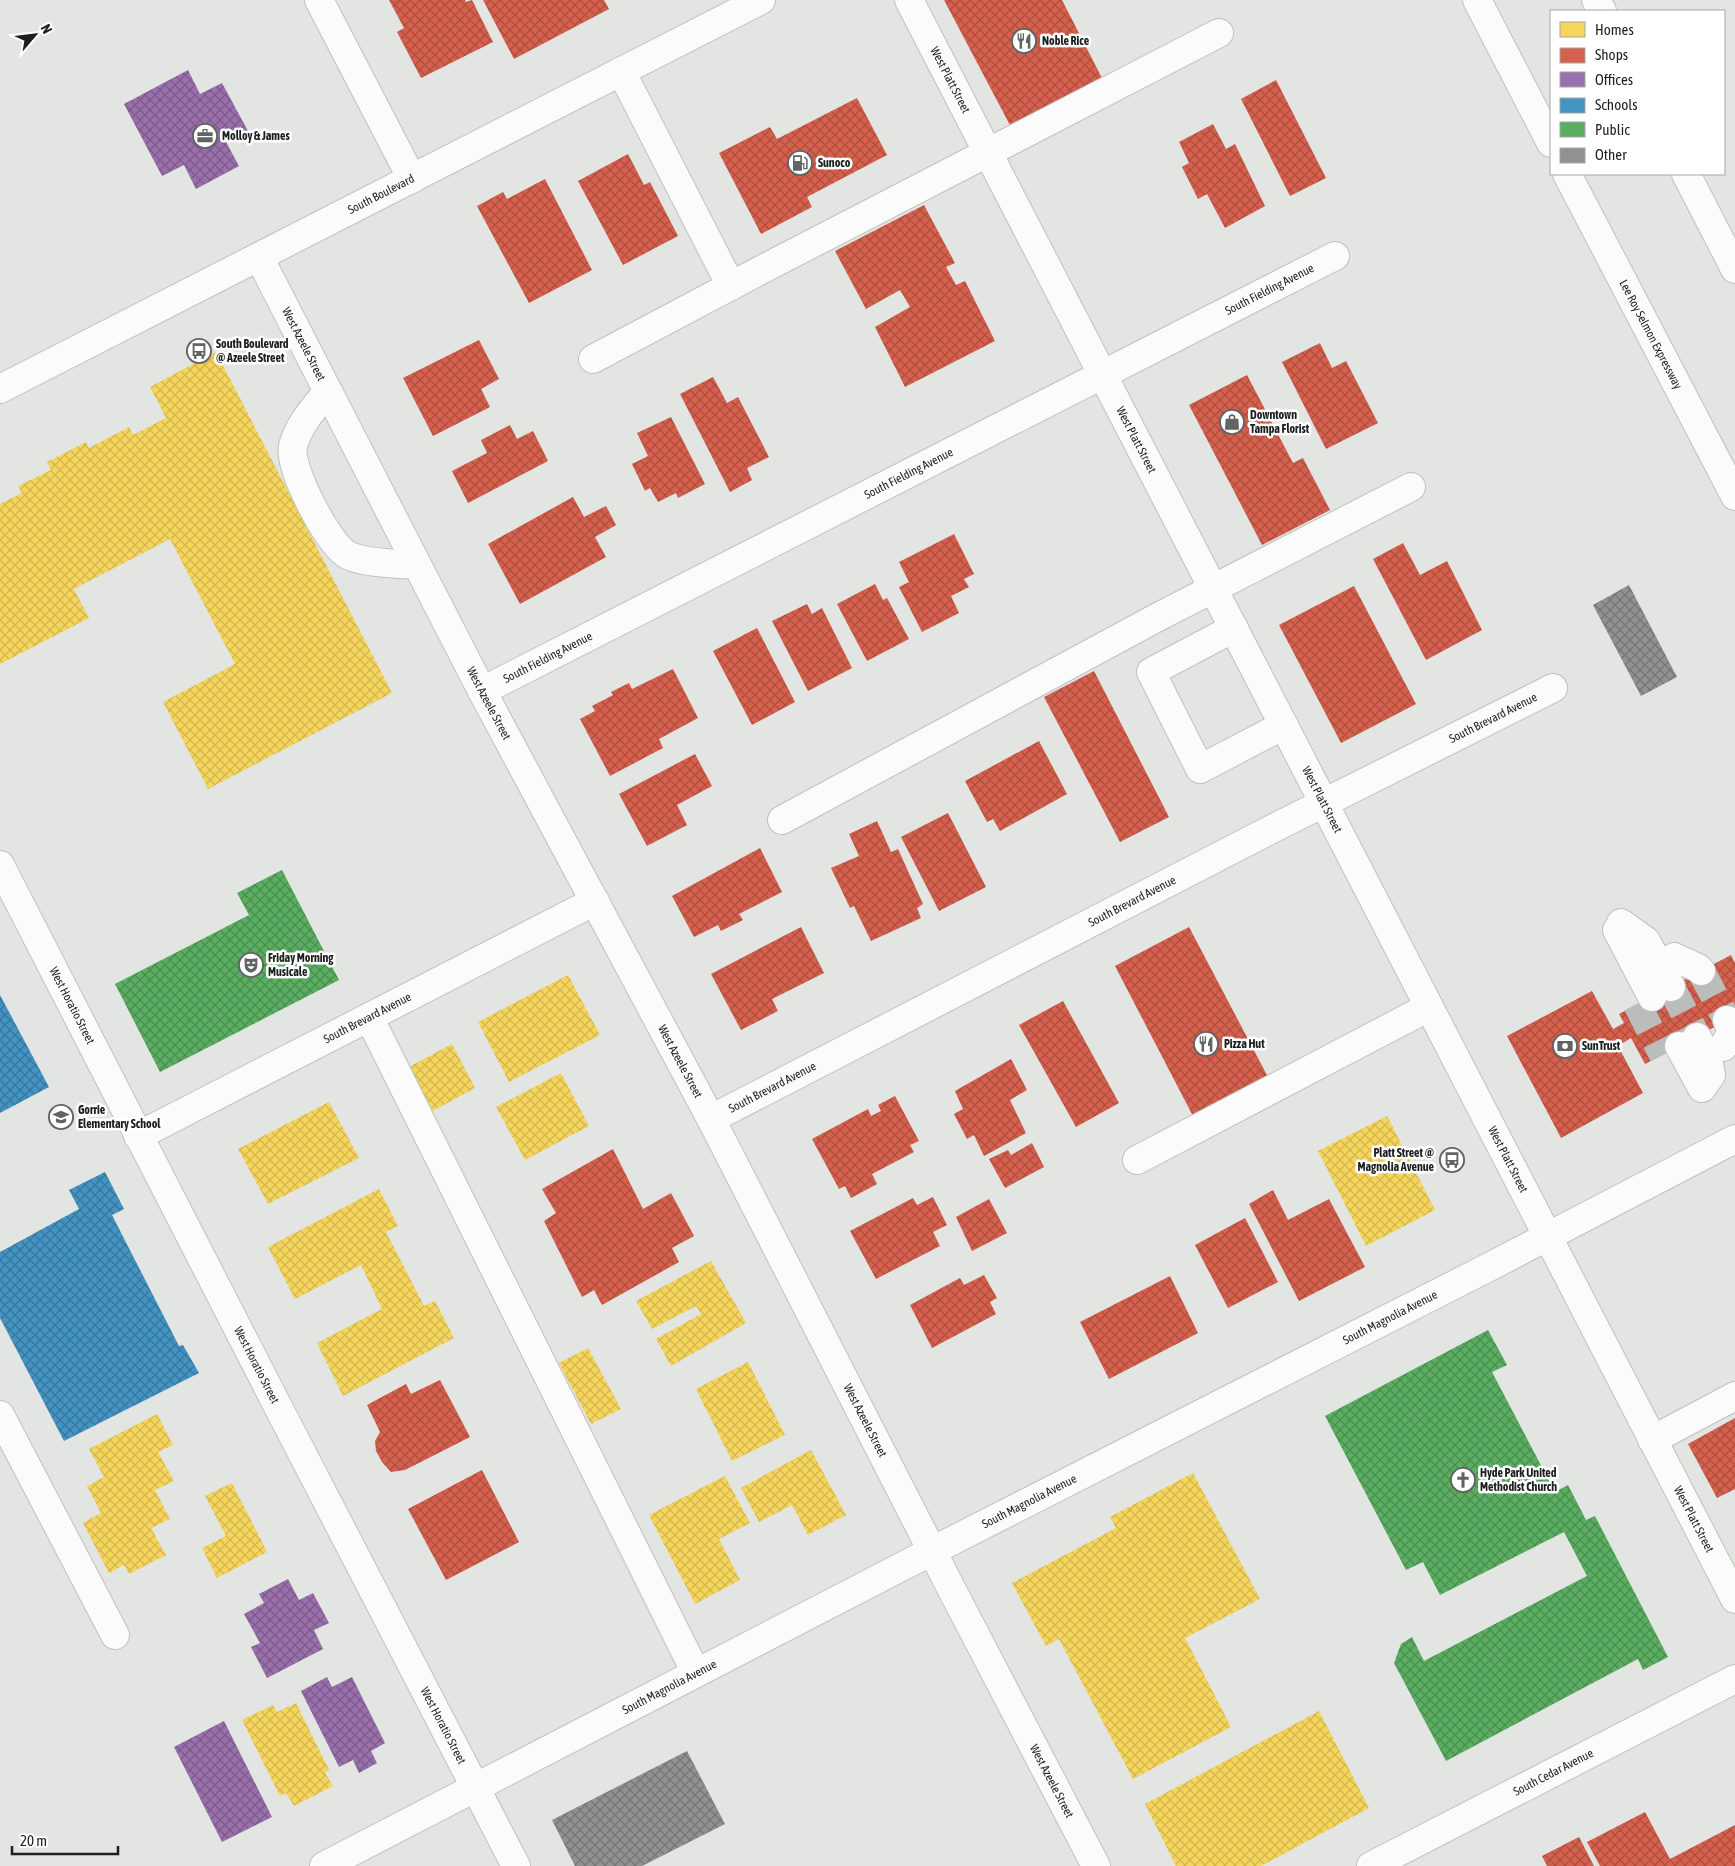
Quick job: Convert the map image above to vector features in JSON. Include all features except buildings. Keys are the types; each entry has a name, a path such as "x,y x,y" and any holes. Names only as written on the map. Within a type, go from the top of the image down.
{"main road":[{"path":"319,0 412,179"},
{"name":"South Boulevard","path":"0,389 762,0"},
{"name":"West Platt Street","path":"909,0 1735,1599"},
{"path":"1477,0 1550,140"},
{"path":"593,359 1219,33"},
{"path":"622,71 731,286"},
{"name":"Lee Roy Selmon Expressway","path":"1569,175 1735,496"},
{"path":"1687,175 1735,269"},
{"name":"South Fielding Avenue","path":"482,691 1335,256"},
{"name":"West Azeele Street","path":"260,257 482,691 711,1119 1096,1866"},
{"path":"328,391 303,422 293,448 299,480 328,535 346,554 376,562 417,565"},
{"path":"782,820 1158,617 1411,487"},
{"path":"1234,628 1151,672 1200,769 1284,725"},
{"name":"South Brevard Avenue","path":"711,1119 1324,803 1553,688"},
{"name":"West Horatio Street","path":"0,865 138,1136 516,1866"},
{"name":"South Brevard Avenue","path":"138,1136 595,901"},
{"path":"1615,934 1646,941 1670,982 1615,934"},
{"path":"1137,1160 1429,1007"},
{"path":"369,1017 696,1673"},
{"path":"1698,1085 1700,1039 1698,1085"},
{"name":"South Magnolia Avenue","path":"324,1866 932,1551 1735,1139"},
{"path":"1652,1440 1735,1396"},
{"path":"0,1415 115,1635"},
{"name":"South Cedar Avenue","path":"1371,1866 1735,1679"}],"tunnel":[{"path":"1701,971 1727,1020"},
{"path":"1671,987 1697,1037"},
{"path":"1637,1004 1663,1055"}],"place":[{"name":"Noble Rice","path":"1024,41"},
{"name":"Molloy & James","path":"205,136"},
{"name":"Sunoco","path":"800,163"},
{"name":"South Boulevard @ Azeele Street","path":"199,351"},
{"name":"Downtown Tampa Florist","path":"1232,422"},
{"name":"Friday Morning Musicale","path":"251,965"},
{"name":"Pizza Hut","path":"1206,1044"},
{"name":"SunTrust","path":"1565,1046"},
{"name":"Gorrie Elementary School","path":"61,1117"},
{"name":"Platt Street @ Magnolia Avenue","path":"1452,1160"},
{"name":"Hyde Park United Methodist Church","path":"1463,1480"}]}
